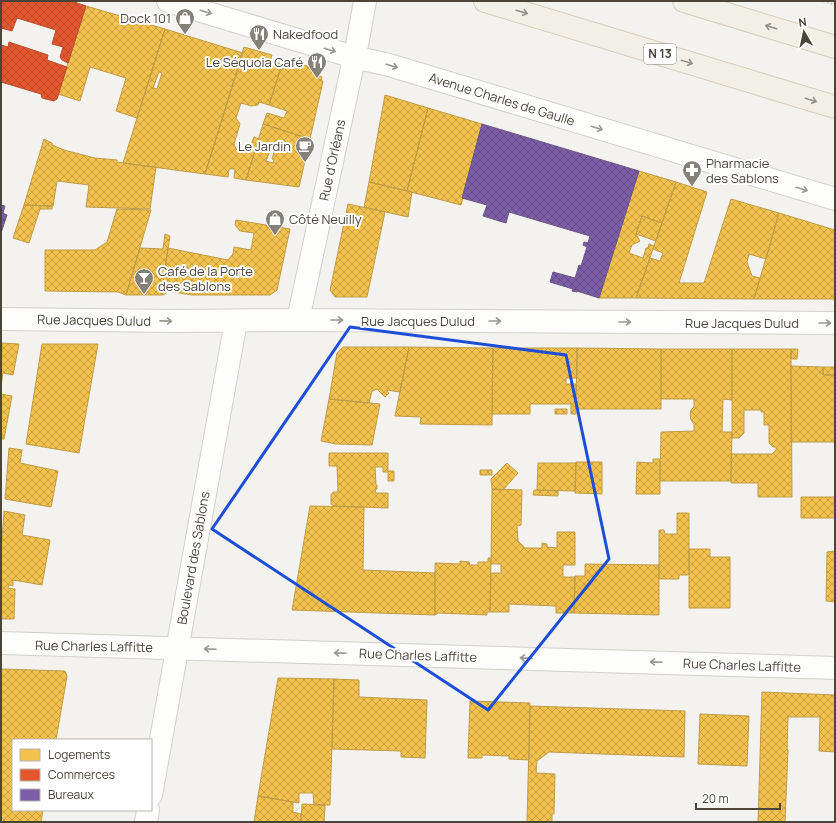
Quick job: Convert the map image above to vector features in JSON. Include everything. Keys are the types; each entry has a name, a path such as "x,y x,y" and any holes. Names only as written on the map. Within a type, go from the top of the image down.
{"main road":[{"name":"N 13","path":"485,1 835,107"},
{"path":"684,1 835,47"}],"street":[{"name":"Avenue Charles de Gaulle","path":"168,1 835,199"},
{"name":"Rue d'Orléans","path":"298,320 365,1"},
{"name":"Rue Jacques Dulud","path":"1,319 835,323"},
{"name":"Boulevard des Sablons","path":"152,789 236,321"},
{"name":"Rue Charles Laffitte","path":"1,643 835,668"},
{"path":"146,822 148,811"}],"path":[{"path":"823,1 835,5"}],"highlighted area":[{"path":"350,327 566,355 609,559 488,710 212,529"}],"building: Logements":[{"path":"86,6 165,29 137,118 116,111 126,78 90,67 80,101 58,94"},
{"path":"165,29 243,53 205,174 123,163","holes":["159,72 162,73 157,89 153,88"]},
{"path":"244,47 272,55 270,61 282,64 269,105 259,102 258,105 251,106 241,103 236,118 240,124 234,144 236,149 248,152 254,137 259,139 246,180 234,178 235,169 229,169 228,177 205,174"},
{"path":"289,60 319,70 318,75 322,77 321,81 323,81 310,139 263,124 267,113 284,118 287,111 269,105 282,64 287,66"},
{"path":"385,95 428,108 407,191 369,182"},
{"path":"428,108 482,124 461,205 407,191"},
{"path":"263,124 310,139 299,187 246,180","holes":["271,148 276,150 272,159 274,160 273,163 266,161"]},
{"path":"44,139 52,143 52,145 64,150 95,158 117,160 117,162 156,167 150,209 86,207 89,185 57,181 53,206 24,205"},
{"path":"639,171 676,182 662,223 642,216 636,234 640,241 632,245 629,253 643,258 649,244 654,246 636,298 599,298"},
{"path":"369,182 412,192 408,217 364,207"},
{"path":"676,182 707,192 679,283 704,283 731,199 779,213 766,259 749,254 747,262 752,276 760,278 754,299 636,298 650,258 660,261 663,253 653,249"},
{"path":"348,204 385,212 367,297 335,297 330,290"},
{"path":"24,205 52,206 52,209 40,209 29,243 13,238"},
{"path":"117,209 151,210 126,295 118,292 45,291 45,250 95,250 107,242"},
{"path":"779,213 835,230 835,299 754,299"},
{"path":"642,216 662,223 656,241 636,234"},
{"path":"236,220 290,229 277,290 270,295 192,295 167,291 161,295 168,248 228,260 233,254 234,247 251,250 254,233 240,231 235,225"},
{"path":"165,234 170,236 161,295 126,295 140,248 163,249"},
{"path":"2,343 19,344 13,375 3,373 1,386"},
{"path":"42,344 98,344 79,453 26,444"},
{"path":"343,347 409,347 400,392 386,390 389,393 385,397 377,389 372,391 369,403 329,399 337,353"},
{"path":"409,347 493,348 492,425 420,424 421,417 395,416"},
{"path":"493,348 577,348 577,378 566,378 566,384 576,384 576,414 571,414 571,404 530,404 530,414 492,414"},
{"path":"577,348 661,349 661,409 576,409"},
{"path":"661,349 732,349 732,400 723,399 722,432 732,432 731,481 660,481 661,432 694,431 694,424 690,415 691,410 694,407 694,399 661,399"},
{"path":"732,349 791,349 792,497 758,497 758,483 731,483 731,454 772,454 776,450 776,447 773,447 769,443 769,425 764,425 764,412 761,412 761,410 744,410 744,433 739,438 732,438"},
{"path":"791,349 798,349 797,359 791,359"},
{"path":"791,366 823,367 823,375 835,375 835,442 791,442"},
{"path":"823,367 835,367 835,375 823,375"},
{"path":"1,394 12,396 4,439 1,439"},
{"path":"329,399 380,404 372,445 336,444 321,441"},
{"path":"555,409 567,409 567,414 555,414"},
{"path":"9,448 22,450 20,463 58,471 51,507 5,499"},
{"path":"329,453 388,453 388,472 383,472 383,467 375,467 377,489 375,493 388,493 388,508 334,506 331,504 331,495 333,492 338,492 337,466 329,466"},
{"path":"653,459 660,459 660,494 636,494 637,462 653,463"},
{"path":"576,462 602,462 602,494 575,493"},
{"path":"507,463 518,473 503,490 492,489 491,479"},
{"path":"538,463 576,463 575,491 537,490"},
{"path":"480,470 492,470 492,475 480,475"},
{"path":"388,471 394,471 394,481 388,481"},
{"path":"492,489 522,490 521,525 517,526 518,541 525,548 542,548 542,543 547,544 547,547 557,548 557,532 575,532 575,565 563,565 563,577 575,577 574,613 556,613 556,606 509,604 509,612 490,612 491,573 501,573 501,564 491,564"},
{"path":"534,490 558,491 558,496 533,495"},
{"path":"801,497 835,497 835,518 801,518"},
{"path":"310,506 364,507 363,570 435,573 435,615 292,610"},
{"path":"4,511 25,515 22,535 50,540 42,585 13,580 13,586 9,585 8,588 15,589 14,619 1,619 1,552"},
{"path":"677,513 689,513 689,575 679,575 679,579 659,579 659,530 664,530 665,534 677,534"},
{"path":"689,549 710,549 710,557 730,557 730,608 689,608"},
{"path":"835,551 835,602 826,601 827,552"},
{"path":"488,558 491,558 490,612 487,612 487,615 438,613 435,615 435,563 460,564 460,561 469,562 470,565 478,565 478,562 488,562"},
{"path":"585,564 659,565 659,615 574,613 575,576 585,576"},
{"path":"1,669 65,671 67,676 56,739 12,739 12,811 43,811 41,822 1,822"},
{"path":"278,678 334,679 330,805 314,805 313,793 299,793 299,803 258,796"},
{"path":"334,679 359,680 359,697 427,700 425,758 401,757 401,751 332,749"},
{"path":"762,692 835,695 835,752 819,751 820,717 788,717 785,822 758,822"},
{"path":"470,701 530,703 529,760 509,759 509,756 482,755 482,758 468,758"},
{"path":"530,706 685,711 684,757 549,752 537,761 536,773 555,774 554,814 552,814 552,822 527,822"},
{"path":"700,714 749,716 747,766 698,764"},
{"path":"258,796 293,802 293,812 301,814 301,822 254,822"},
{"path":"302,804 325,805 324,822 301,822"}],"building: Commerces":[{"path":"1,1 71,1 86,6 68,63 60,57 63,47 52,44 56,30 17,18 12,31 1,28"},
{"path":"9,42 48,55 47,60 67,67 57,99 54,101 42,98 41,94 1,82 1,45 8,47"}],"building: Bureaux":[{"path":"482,124 639,171 599,298 577,291 572,291 573,289 550,282 553,272 575,278 579,265 581,266 587,247 583,245 584,242 588,243 590,236 509,212 506,223 483,216 487,205 462,198"},
{"path":"1,205 5,206 3,213 7,215 1,233"}],"place":[{"name":"Dock 101","path":"185,35"},
{"name":"Nakedfood","path":"259,51"},
{"name":"Le Séquoia Café","path":"317,79"},
{"name":"Le Jardin","path":"305,163"},
{"name":"Pharmacie des Sablons","path":"692,187"},
{"name":"Côté Neuilly","path":"275,236"},
{"name":"Café de la Porte des Sablons","path":"144,295"}]}
